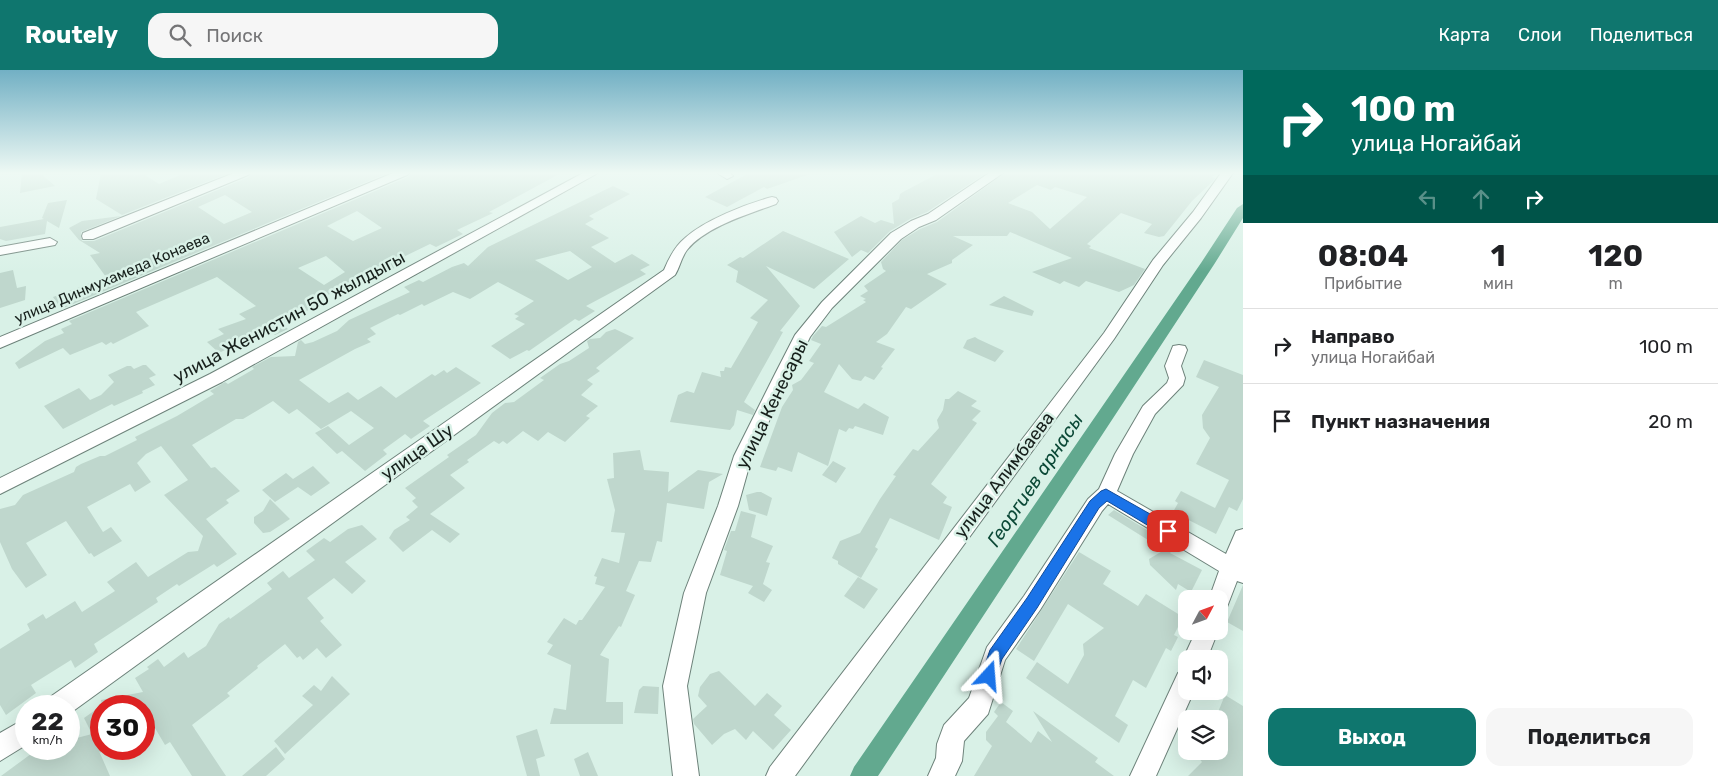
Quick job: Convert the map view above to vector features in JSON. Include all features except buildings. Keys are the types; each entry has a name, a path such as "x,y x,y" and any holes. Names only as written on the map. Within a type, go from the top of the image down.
{"street":[{"path":"88,236 162,206"},
{"name":"улица Динмухамеда Конаева","path":"0,343 325,206"},
{"name":"улица Женистин 50 жылдыгы","path":"0,487 216,378 532,206"},
{"name":"улица Шу","path":"74,695 670,272 683,246 704,231 735,215 761,206"},
{"name":"улица Кенесары","path":"686,776 675,686 695,593 728,506 743,456 803,335 827,305 896,236 915,224 932,217 948,206"},
{"name":"улица Алимбаева","path":"779,776 1109,336 1158,263 1203,206"},
{"path":"0,252 50,242"},
{"path":"941,776 949,761 950,744 954,734 979,705 995,656 1032,603 1095,505 1106,494 1124,454 1149,410 1174,385 1178,378 1173,366 1179,350"},
{"path":"1106,494 1237,570"},
{"path":"1225,590 1237,570 1243,537"},
{"path":"1143,776 1178,699"},
{"path":"0,748 15,738"}],"waterway":[{"name":"Георгиев арнасы","path":"863,776 1243,208"}],"route":[{"path":"989,676 995,656 1032,603 1095,505 1106,494 1168,531"}]}
